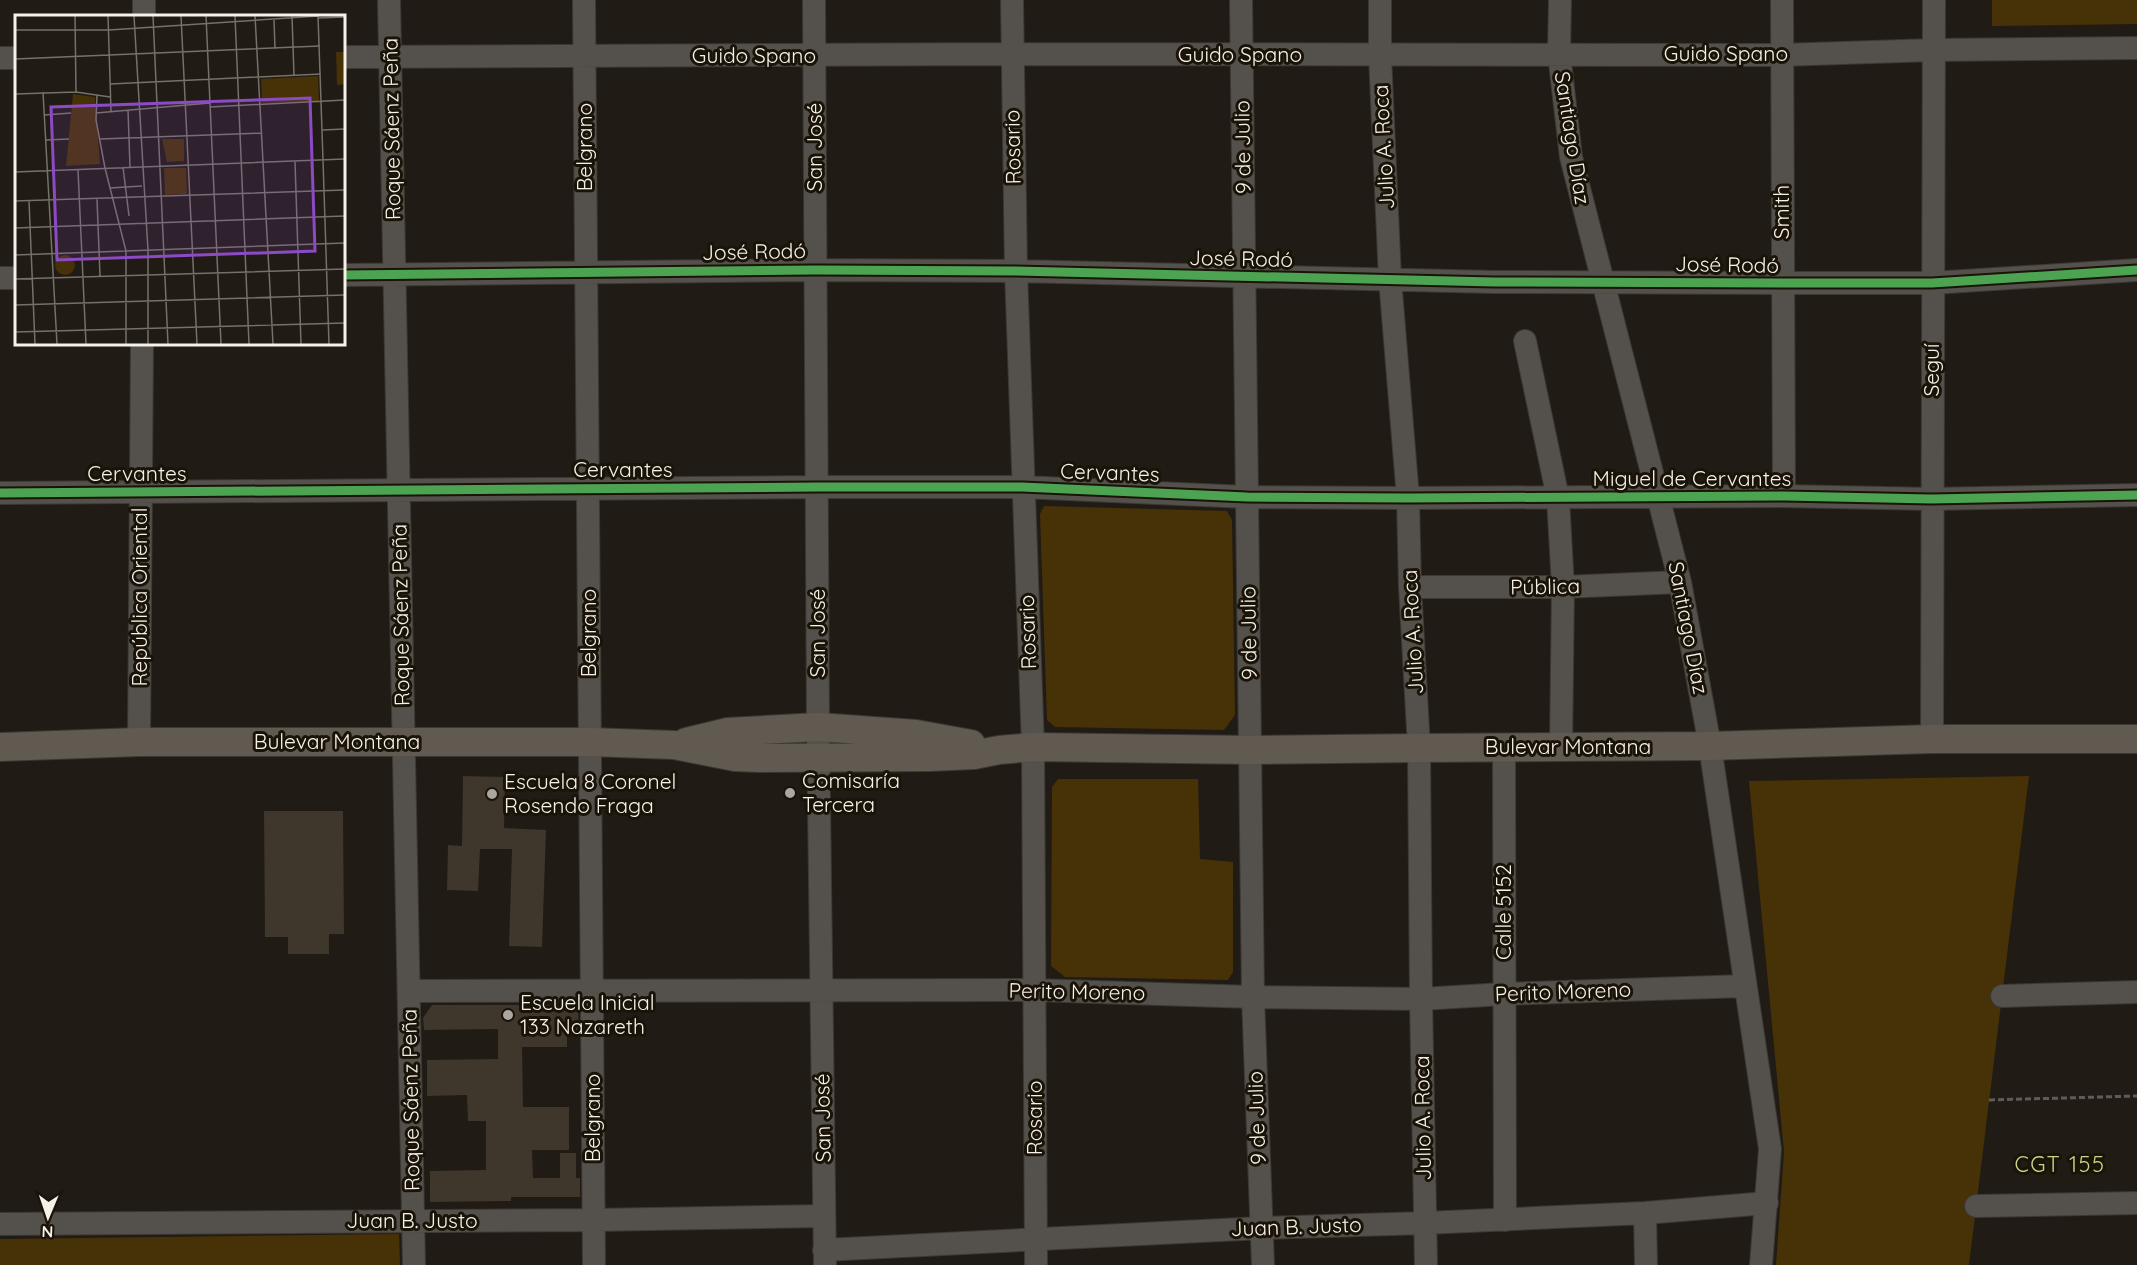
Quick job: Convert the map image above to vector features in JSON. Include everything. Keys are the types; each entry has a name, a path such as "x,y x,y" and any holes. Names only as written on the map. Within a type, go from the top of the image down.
{"main road":[{"name":"Bulevar Montana","path":"674,745 727,732 819,727 916,734 999,750"},
{"name":"Bulevar Montana","path":"0,747 139,742 590,742 674,745 735,757 819,758 974,755 1032,747 1251,750 2137,739"}],"street":[{"name":"Roque Sáenz Peña","path":"389,0 414,1265"},
{"name":"Belgrano","path":"584,0 594,1265"},
{"name":"San José","path":"814,0 824,1257"},
{"name":"Rosario","path":"1012,0 1016,271 1032,747 1036,1265"},
{"name":"9 de Julio","path":"1241,0 1253,998 1263,1265"},
{"name":"Julio A. Roca","path":"1380,0 1380,56 1390,279 1408,498 1410,587 1419,748 1426,1265"},
{"name":"Santiago Díaz","path":"1560,0 1559,54 1571,158 1680,582 1710,746 1770,1149 1761,1265"},
{"name":"Smith","path":"1782,0 1784,496"},
{"name":"Seguí","path":"1932,740 1934,0"},
{"name":"Guido Spano","path":"345,57 1012,54 1781,55 1933,50 2137,48"},
{"name":"José Rodó","path":"345,275 816,270 1016,271 1494,282 1932,283 2137,270"},
{"path":"1525,341 1558,498 1563,587 1561,747"},
{"name":"República Oriental","path":"139,742 142,345"},
{"name":"Cervantes","path":"0,493 1022,487 1247,497"},
{"name":"Miguel de Cervantes","path":"1247,497 1784,496 1931,499 2137,495"},
{"name":"Pública","path":"1410,587 1563,587 1680,582"},
{"name":"Calle 5152","path":"1504,747 1505,1220"},
{"name":"Perito Moreno","path":"409,991 1034,990 1253,998 1421,999 1746,986"},
{"path":"2002,996 2137,992"},
{"name":"Juan B. Justo","path":"824,1257 1035,1239 1262,1228 1505,1220 1645,1213 1767,1203"},
{"path":"1976,1206 2137,1203"},
{"path":"1645,1213 1646,1265"},
{"name":"Juan B. Justo","path":"0,1224 824,1216"}],"path":[{"path":"1989,1100 2137,1096"}],"shaded area":[{"path":"1992,0 2137,0 2137,24 1992,26"},
{"path":"1044,506 1227,511 1232,520 1235,715 1224,730 1055,727 1047,720 1040,514"},
{"path":"2029,776 1969,1265 1776,1265 1784,1152 1749,781"},
{"path":"1058,779 1198,779 1200,859 1233,862 1233,972 1228,980 1065,977 1051,966 1052,787"},
{"path":"399,1234 400,1265 0,1265 0,1239"}],"building":[{"path":"463,776 505,777 504,828 546,830 542,947 509,946 512,849 480,849 478,891 447,890 448,845 462,846"},
{"path":"264,811 343,811 344,934 329,934 329,954 288,954 288,937 265,937"},
{"path":"432,1005 574,1005 578,1007 579,1033 567,1032 567,1047 522,1047 523,1107 569,1107 569,1150 532,1150 533,1178 560,1178 560,1153 576,1153 576,1178 580,1178 580,1197 511,1197 511,1201 430,1202 430,1171 486,1170 486,1121 468,1121 467,1095 427,1096 427,1060 498,1059 498,1029 424,1030 423,1018"}],"cycle path":[{"path":"345,275 816,270 1016,271 1494,282 1932,283 2137,270"},
{"path":"0,493 1022,487 1247,497 1784,496 1931,499 2137,495"}],"place":[{"name":"Comisaría Tercera","path":"790,793"},
{"name":"Escuela 8 Coronel Rosendo Fraga","path":"492,794"},
{"name":"Escuela Inicial 133 Nazareth","path":"508,1015"}],"district":[{"name":"CGT 155","path":"2060,1164"}]}
